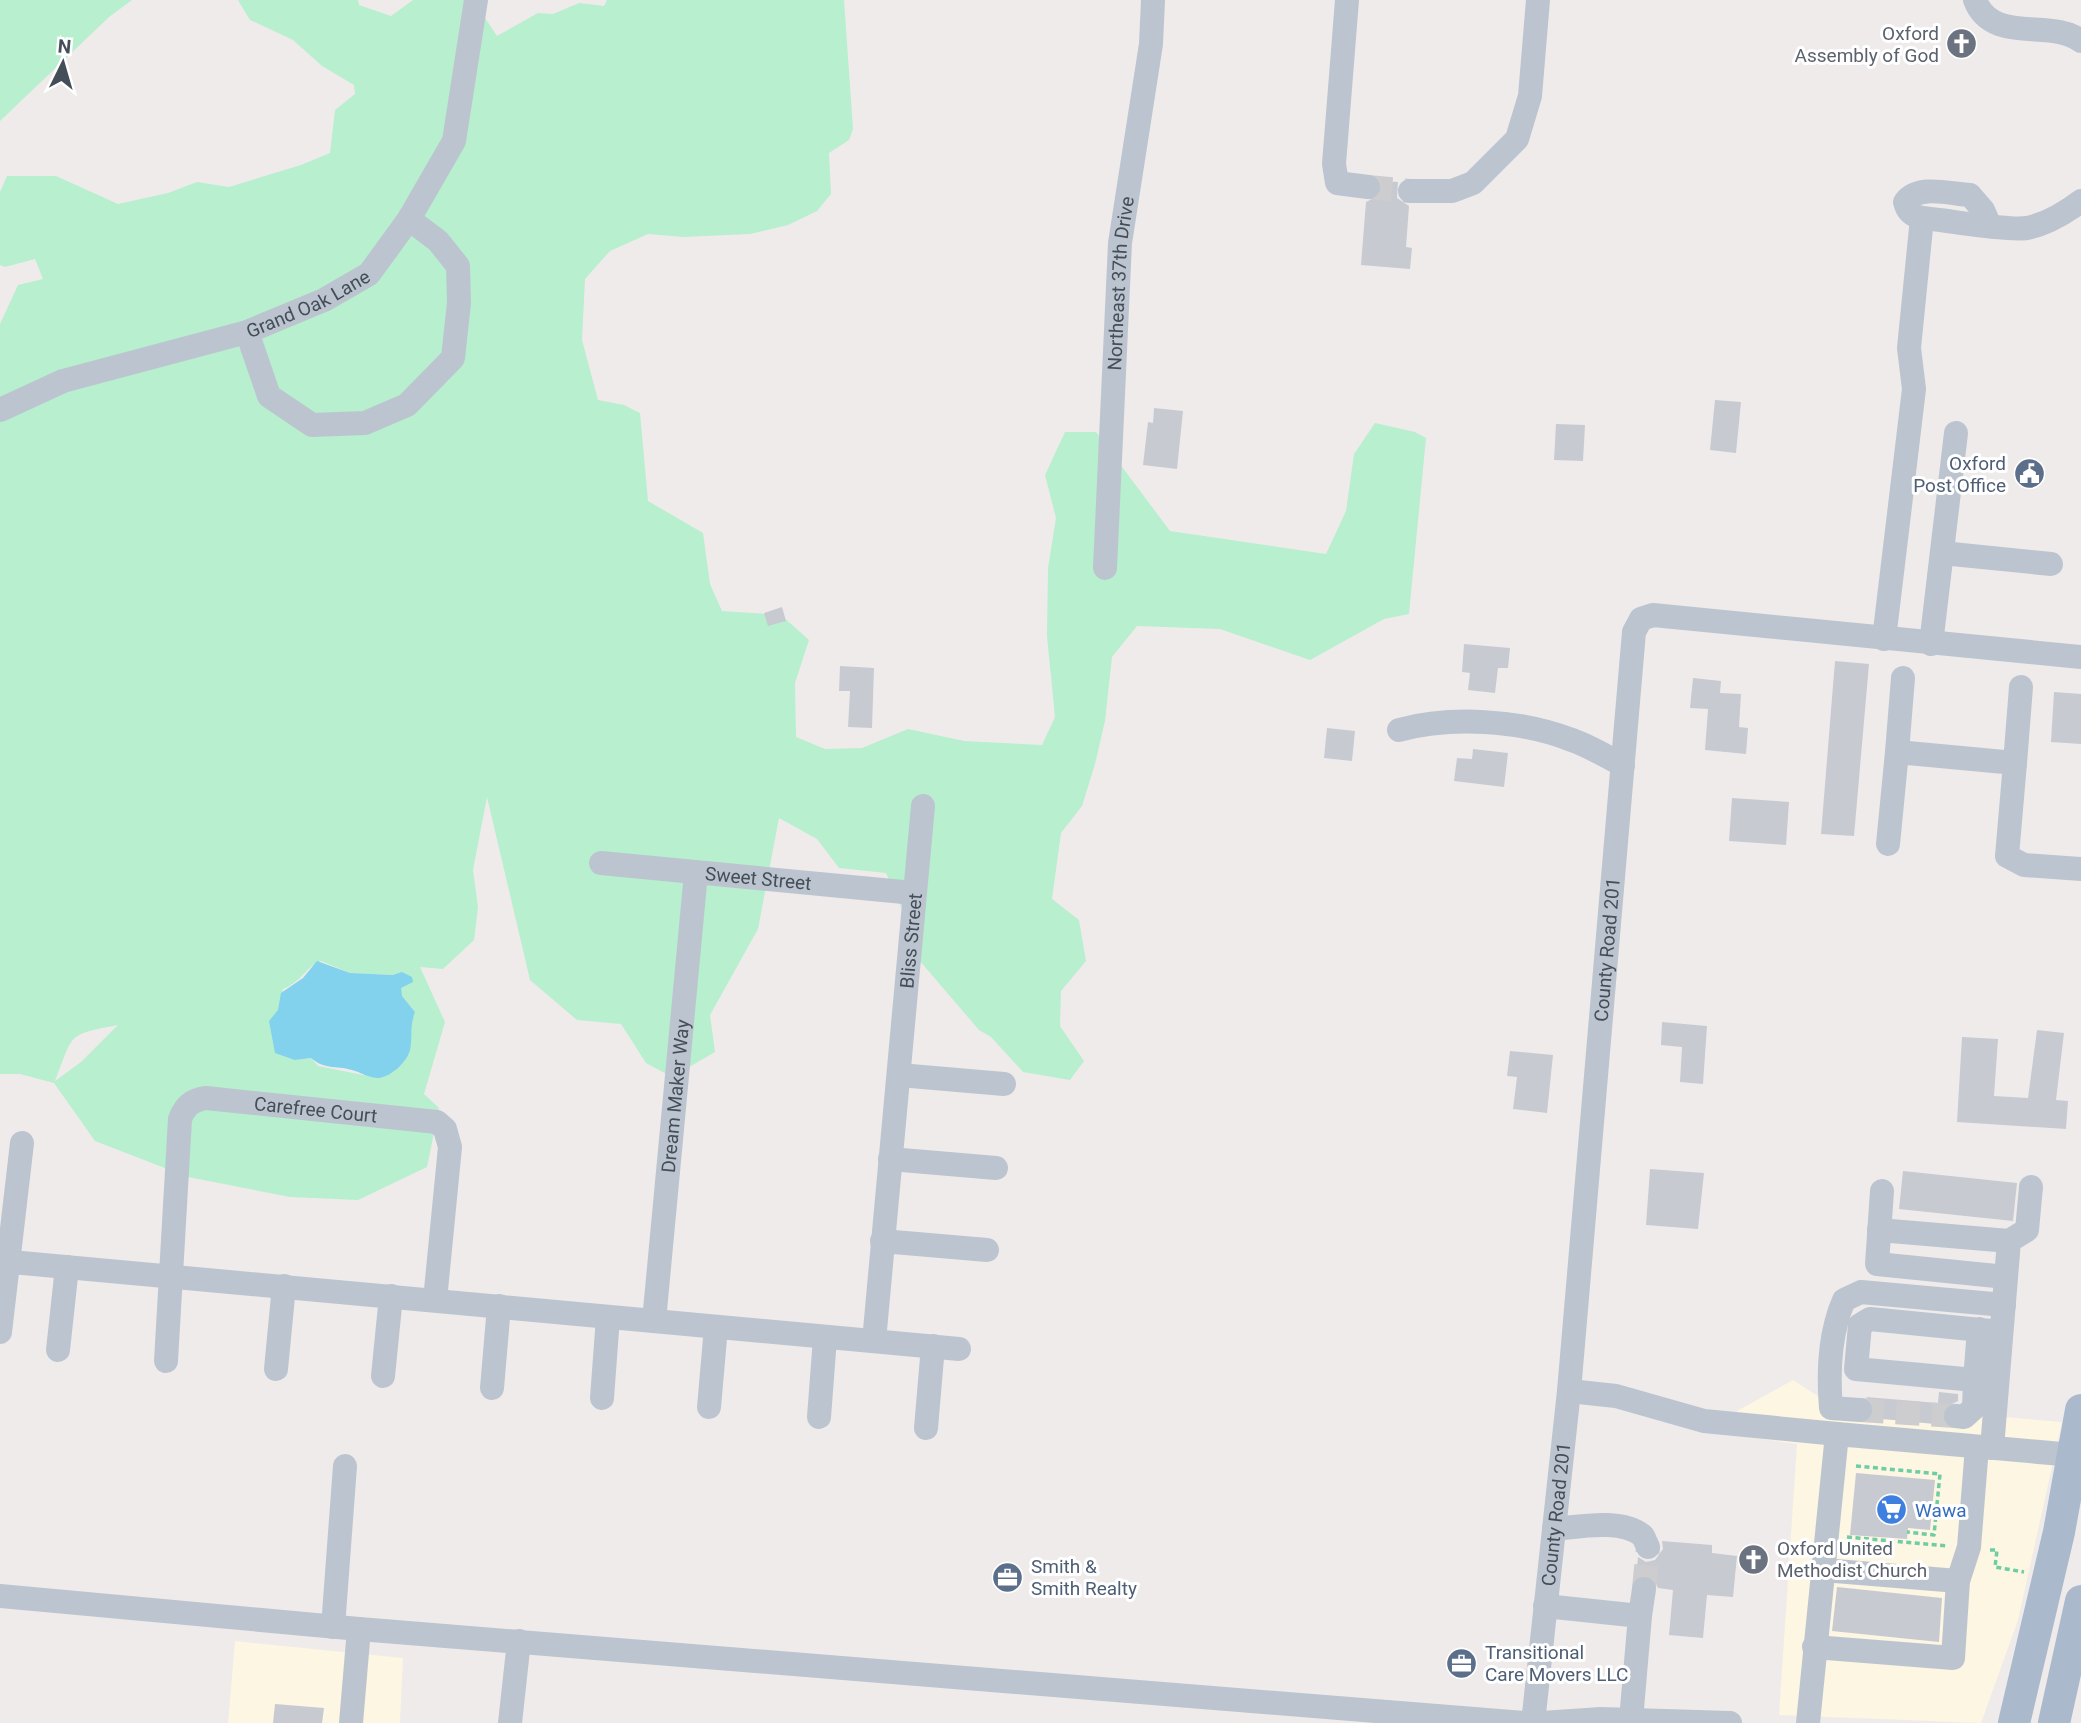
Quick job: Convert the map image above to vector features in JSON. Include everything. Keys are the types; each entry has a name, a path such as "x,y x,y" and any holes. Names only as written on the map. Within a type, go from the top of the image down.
{"main road":[{"path":"2014,1723 2059,1532 2081,1410"},
{"path":"2054,1723 2081,1602"}],"street":[{"name":"Grand Oak Lane","path":"0,410 63,381 247,332 324,300 369,274 409,219 454,141 476,0"},
{"name":"Northeast 37th Drive","path":"1105,568 1120,243 1151,44 1153,0"},
{"path":"1347,0 1334,164 1337,183 1367,187"},
{"path":"1410,191 1452,191 1473,183 1517,139 1530,96 1538,0"},
{"path":"1975,0 1979,12 2000,25 2040,30 2081,41"},
{"path":"1884,639 1914,389 1909,348 1922,218 2026,228 2060,216 2081,201"},
{"path":"247,332 269,396 312,425 365,423 407,405 453,358 459,303 458,266 438,240 409,219"},
{"path":"1931,644 1956,433"},
{"path":"1942,553 2052,564"},
{"name":"County Road 201","path":"1533,1723 1569,1391 1634,632 1641,619 1653,615 2081,657"},
{"path":"1888,844 1903,678"},
{"path":"2021,687 2007,856 2024,864 2081,869"},
{"path":"1399,730 1436,723 1492,723 1540,729 1572,739 1623,765"},
{"path":"1897,752 2015,763"},
{"name":"Bliss Street","path":"874,1341 923,806"},
{"name":"Sweet Street","path":"601,863 914,893"},
{"name":"Dream Maker Way","path":"654,1321 696,873"},
{"path":"898,1075 1004,1084"},
{"name":"Carefree Court","path":"166,1362 180,1119 190,1103 206,1098 426,1119 437,1122 445,1129 450,1147 435,1300"},
{"path":"0,1332 4,1261 22,1143"},
{"path":"890,1159 996,1168"},
{"path":"1879,1230 2009,1241 2027,1230 2031,1187"},
{"path":"1882,1191 1877,1264 2006,1277"},
{"path":"882,1241 987,1250"},
{"path":"1956,1416 1964,1417 1974,1408 1975,1380 1990,1330 2004,1305 2009,1241"},
{"path":"4,1261 959,1349"},
{"path":"58,1350 67,1267"},
{"path":"276,1370 284,1286"},
{"path":"1860,1410 1831,1408 1829,1390 1835,1320 1844,1300 1861,1292 2004,1305"},
{"path":"383,1377 391,1296"},
{"path":"492,1388 499,1306"},
{"path":"601,1398 608,1317"},
{"path":"1975,1380 1856,1368 1860,1325 1870,1319 1990,1330"},
{"path":"709,1406 716,1327"},
{"path":"1814,1647 1952,1658 1958,1581 1969,1547 1984,1447 1990,1330"},
{"path":"819,1417 825,1338"},
{"path":"926,1428 933,1346"},
{"path":"1569,1391 1616,1396 1704,1421 2073,1455"},
{"path":"1808,1723 1837,1434"},
{"path":"333,1627 345,1466"},
{"path":"1554,1530 1604,1526 1627,1529 1643,1536 1648,1547"},
{"path":"1823,1570 1958,1581"},
{"path":"1631,1720 1644,1589"},
{"path":"0,1596 333,1627 519,1641 1261,1714 1524,1723"},
{"path":"1545,1606 1640,1616"},
{"path":"351,1723 359,1629"},
{"path":"510,1723 519,1641"},
{"path":"1542,1723 1631,1720 1730,1723"}],"path":[{"path":"1856,1466 1940,1474 1934,1535 1907,1532"},
{"path":"1885,1469 1885,1476"},
{"path":"1926,1544 1927,1534"},
{"path":"1838,1536 1957,1546"},
{"path":"1985,1549 1997,1550 1995,1567 2032,1573"}],"shaded area":[{"path":"1793,1380 1827,1402 2062,1422 2018,1620 1981,1723 1779,1715 1797,1444 1735,1435 1737,1411"},
{"path":"235,1641 403,1658 400,1723 228,1723"}],"green space":[{"path":"0,0 132,0 109,17 0,121"},
{"path":"238,0 358,0 359,5 391,16 413,0 473,0 497,36 538,13 553,14 579,3 604,6 607,0 844,0 853,129 849,140 829,153 831,194 817,211 788,225 750,234 683,237 648,234 610,251 585,279 582,340 598,400 624,405 640,413 648,501 703,533 710,584 722,611 781,615 809,640 795,683 796,737 825,749 862,748 908,729 964,741 1042,745 1055,717 1047,636 1048,568 1056,518 1045,475 1065,432 1096,432 1170,531 1326,554 1346,511 1354,454 1375,423 1415,432 1426,438 1409,614 1384,619 1310,660 1220,629 1137,626 1112,657 1105,721 1095,764 1082,806 1061,833 1052,899 1079,920 1086,961 1061,991 1060,1026 1084,1061 1070,1080 1023,1072 991,1037 979,1030 919,960 905,916 886,873 839,868 817,839 779,818 758,929 710,1015 715,1052 672,1077 646,1063 621,1024 577,1020 530,980 487,797 473,870 478,907 474,940 443,969 420,967 445,1022 424,1094 439,1108 427,1167 358,1200 290,1197 188,1177 95,1141 54,1083 20,1074 0,1074 0,324 18,285 43,279 35,259 5,267 0,265 0,192 7,176 56,176 118,204 168,193 197,182 229,187 301,165 330,153 335,110 355,94 354,85 322,66 293,40 250,20","holes":["321,961 350,973 394,975 402,996 415,1012 410,1025 410,1041 363,1075 318,1066 311,1058 295,1060 269,1021 279,1010 283,989","118,1025 81,1062 55,1081 74,1039 89,1031"]}],"water":[{"path":"317,961 350,973 393,975 402,972 412,977 413,982 401,988 402,996 415,1012 410,1050 406,1059 393,1072 375,1078 352,1070 326,1066 311,1058 295,1060 275,1053 269,1021 278,1010 281,993 303,978"}],"building":[{"path":"1382,181 1398,182 1397,198 1409,206 1406,247 1412,248 1410,269 1361,265 1366,202 1380,195"},
{"path":"1715,400 1741,402 1736,453 1710,450"},
{"path":"1154,408 1183,411 1177,469 1143,465 1148,422 1153,423"},
{"path":"1556,424 1585,425 1583,461 1554,460"},
{"path":"782,607 786,621 768,626 764,613"},
{"path":"1464,644 1510,648 1508,668 1498,668 1495,693 1468,690 1470,673 1462,672"},
{"path":"1835,661 1869,664 1854,836 1821,834"},
{"path":"840,666 874,668 872,728 848,727 850,691 839,691"},
{"path":"1693,678 1721,681 1720,693 1741,694 1739,727 1748,728 1746,754 1705,750 1708,709 1690,708"},
{"path":"2054,692 2081,694 2081,744 2051,742"},
{"path":"1327,728 1355,731 1352,761 1324,758"},
{"path":"1473,749 1508,753 1504,787 1454,781 1457,758 1472,759"},
{"path":"1732,798 1789,802 1786,845 1729,841"},
{"path":"1662,1022 1707,1026 1703,1084 1680,1082 1682,1047 1661,1045"},
{"path":"2037,1030 2064,1033 2056,1100 2068,1101 2066,1129 1957,1122 1962,1037 1998,1039 1994,1096 2028,1098"},
{"path":"1510,1051 1553,1055 1547,1113 1513,1109 1517,1077 1507,1076"},
{"path":"1650,1169 1704,1173 1698,1229 1646,1225"},
{"path":"1903,1171 2017,1183 2013,1221 1899,1209"},
{"path":"1939,1392 1958,1394 1958,1401 1944,1408 1941,1415 1945,1425 1872,1418 1874,1404 1866,1397 1938,1403"},
{"name":"Wawa","path":"1856,1473 1935,1480 1930,1530 1908,1528 1907,1539 1850,1535"},
{"path":"1662,1541 1712,1545 1712,1553 1737,1556 1733,1597 1707,1595 1703,1638 1669,1635 1673,1590 1658,1588 1654,1578 1647,1574 1636,1577 1638,1557 1646,1562 1655,1560 1663,1549"},
{"path":"1837,1587 1942,1598 1939,1642 1832,1631"},
{"path":"275,1704 324,1708 322,1723 273,1723"}],"tunnel":[{"path":"1368,187 1410,191"},
{"path":"1860,1410 1956,1416"},
{"path":"1644,1589 1648,1547"}],"place":[{"name":"Oxford Assembly of God","path":"1962,44"},
{"name":"Oxford Post Office","path":"2029,474"},
{"name":"Wawa","path":"1892,1510"},
{"name":"Oxford United Methodist Church","path":"1754,1559"},
{"name":"Smith & Smith Realty","path":"1008,1577"},
{"name":"Transitional Care Movers LLC","path":"1462,1663"}]}
